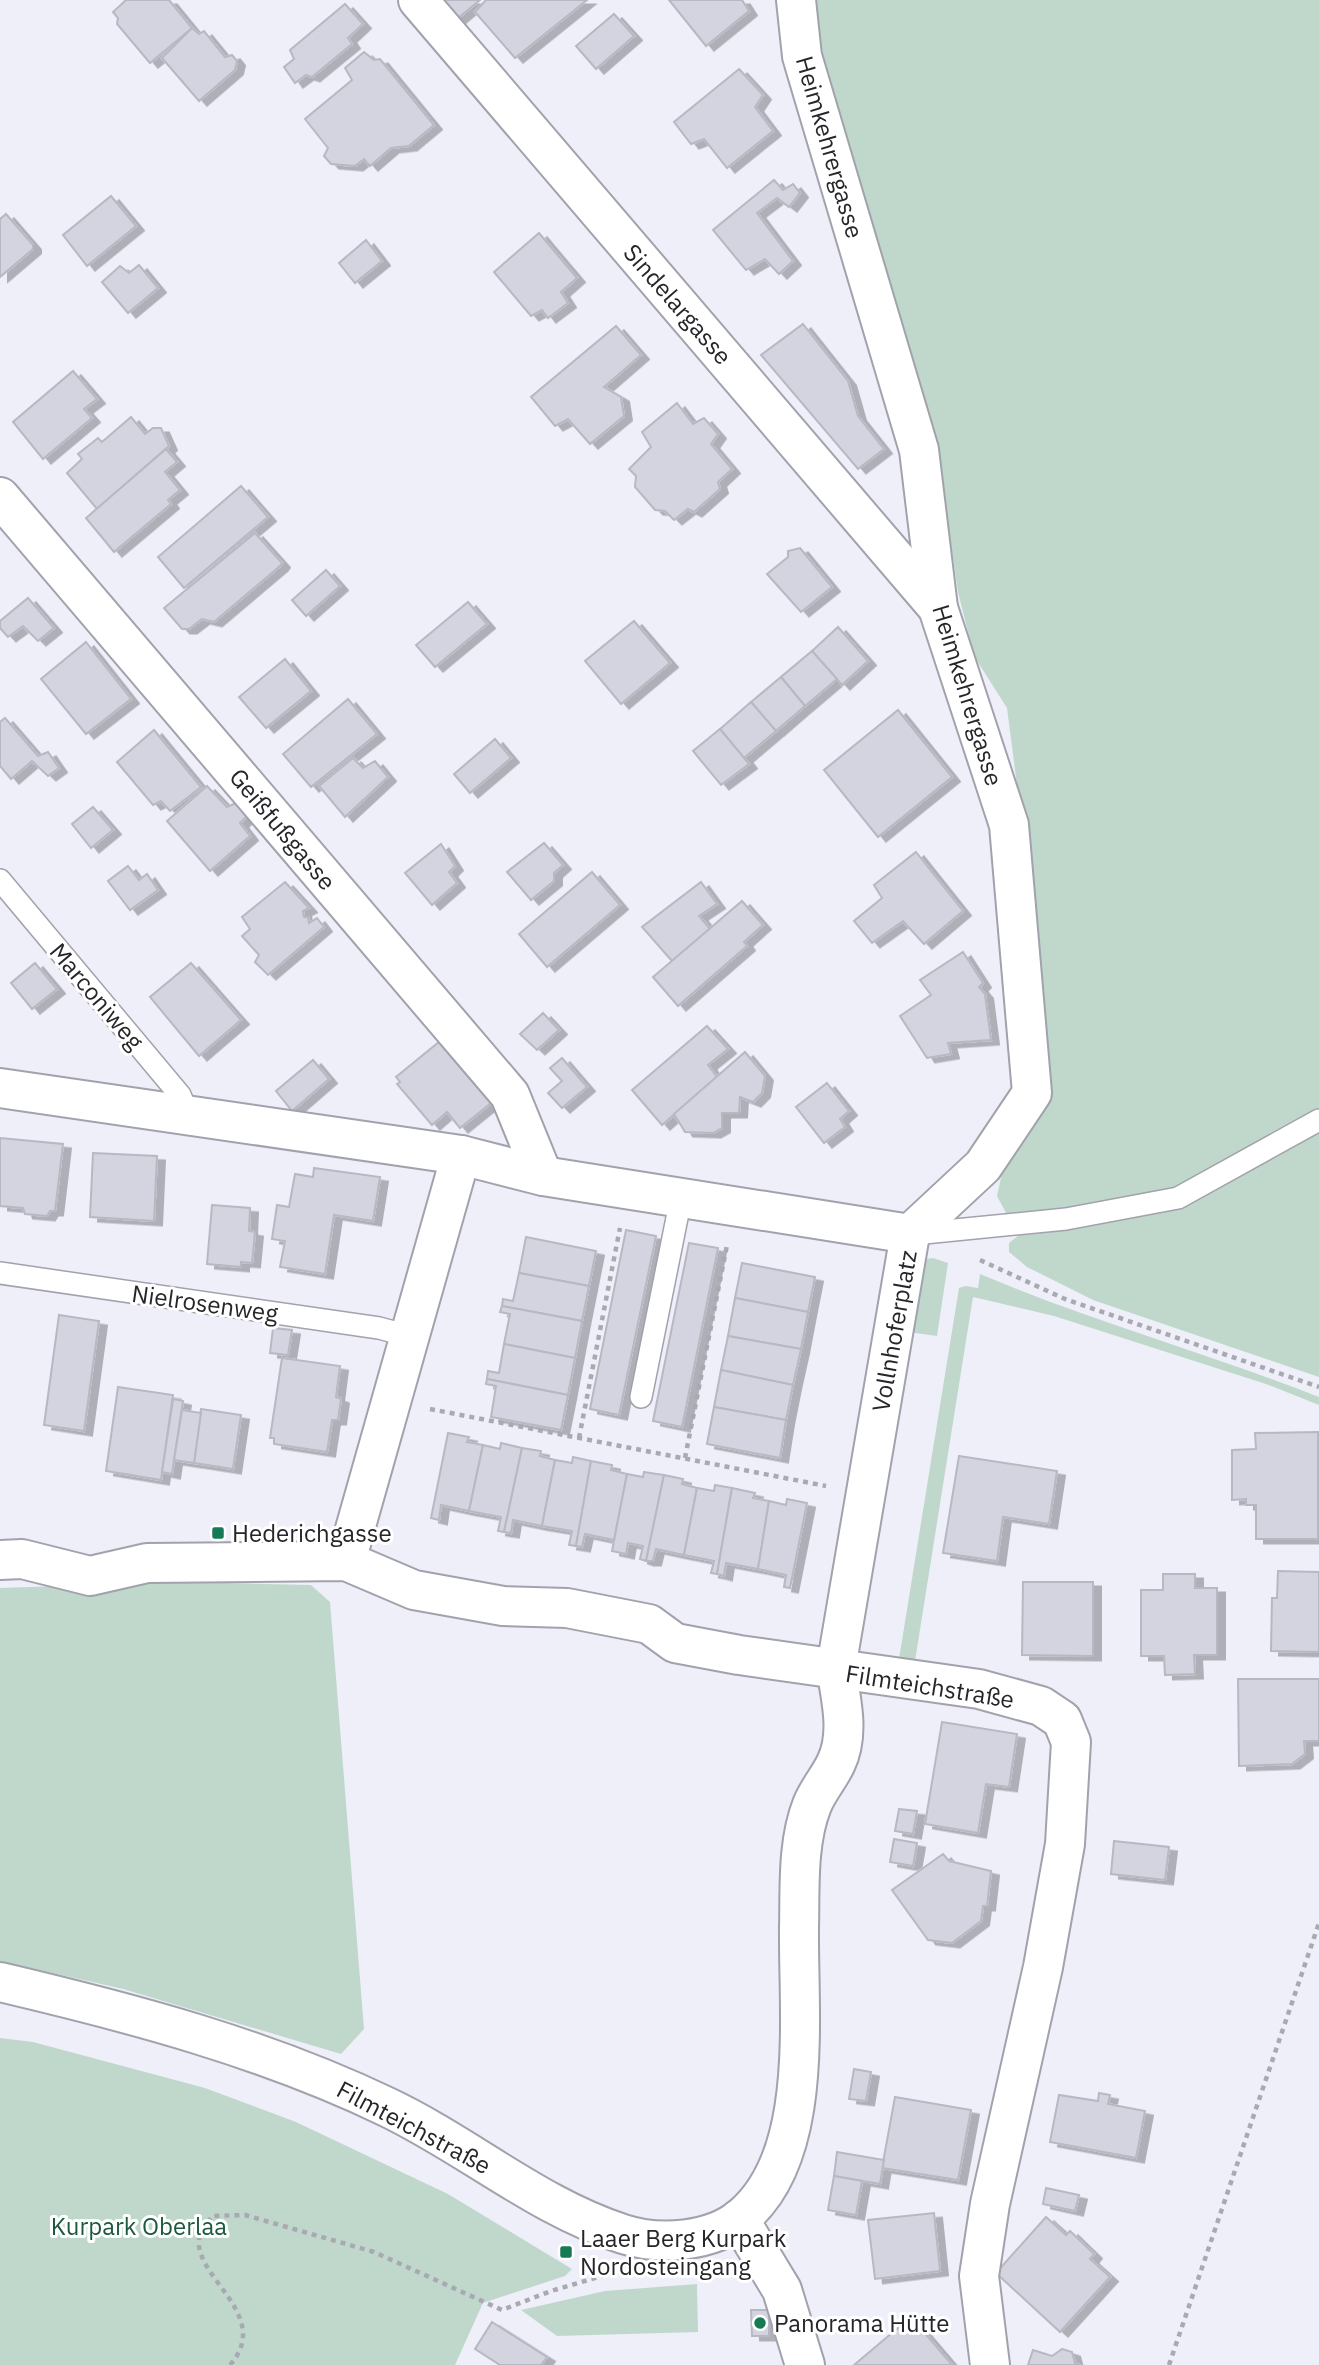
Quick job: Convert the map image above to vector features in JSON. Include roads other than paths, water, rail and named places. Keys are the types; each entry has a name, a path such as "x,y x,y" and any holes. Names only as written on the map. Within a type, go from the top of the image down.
{"street":[{"name":"Sindelargasse","path":"418,0 938,608"},
{"name":"Heimkehrergasse","path":"796,0 802,56 919,450 938,608 1009,825 1032,1093 983,1166 910,1234"},
{"name":"Geißfußgasse","path":"0,497 510,1095 543,1176"},
{"path":"0,1088 461,1155 346,1560"},
{"name":"Vollnhoferplatz","path":"461,1155 543,1176 910,1234 836,1668"},
{"path":"0,1560 22,1559 90,1576 147,1563 346,1560 414,1590 503,1606 567,1608 649,1623 675,1643 836,1668"},
{"name":"Filmteichstraße","path":"0,1982 174,2027 285,2064 391,2109 577,2216 625,2235 659,2241 721,2230 739,2220 759,2201 778,2168 795,2101 800,1865 812,1807 838,1760 844,1720 836,1668 979,1689 1041,1706 1062,1720 1071,1742 1065,1844 1042,1967 990,2204 979,2276 990,2365"},
{"path":"739,2220 782,2290 805,2365"}],"lane":[{"name":"Marconiweg","path":"0,880 180,1095 189,1116"},
{"path":"910,1234 1066,1219 1178,1198 1319,1120"},
{"path":"641,1397 681,1198"},
{"name":"Nielrosenweg","path":"0,1273 379,1328 409,1336"}],"place":[{"name":"Hederichgasse","path":"218,1533"},
{"name":"Laaer Berg Kurpark Nordosteingang","path":"566,2252"},
{"name":"Panorama Hütte","path":"760,2323"}],"park label":[{"name":"Kurpark Oberlaa","path":"139,2226"}]}
